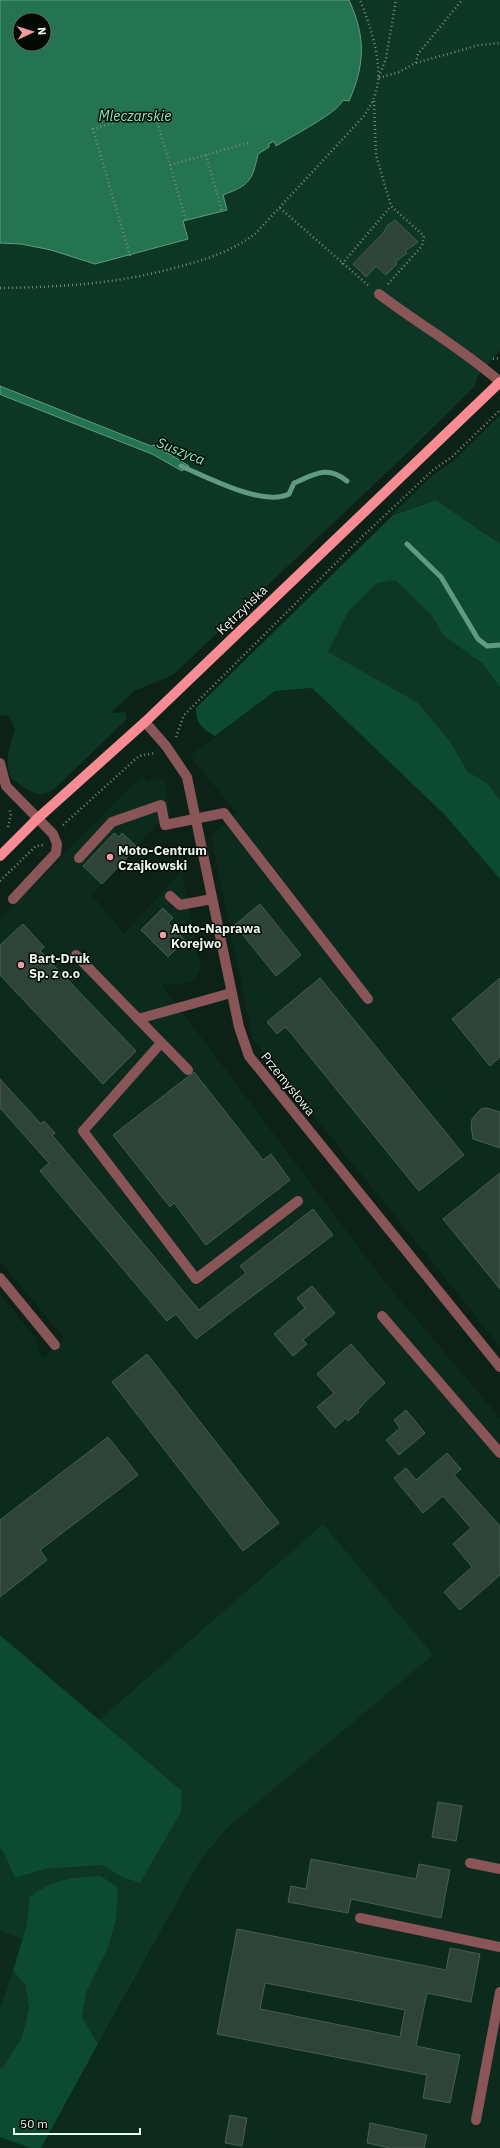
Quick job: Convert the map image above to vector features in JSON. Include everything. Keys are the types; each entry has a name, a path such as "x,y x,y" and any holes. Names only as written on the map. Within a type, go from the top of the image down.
{"main road":[{"name":"Kętrzyńska","path":"0,856 37,819 145,722 500,382"}],"street":[{"path":"379,294 419,325 484,369 500,382"},
{"name":"Przemysłowa","path":"145,722 166,746 186,777 196,819 231,993 239,1027 249,1056 500,1367"},
{"path":"0,763 6,786 53,834 57,844 56,853 13,899"},
{"path":"79,858 112,822 161,805 165,825 224,813 368,999"},
{"path":"170,896 180,905 212,899"},
{"path":"76,955 188,1070"},
{"path":"138,1019 231,993"},
{"path":"161,1043 83,1131 196,1279 298,1202"},
{"path":"0,1278 55,1344"},
{"path":"382,1316 500,1453"},
{"path":"470,1863 500,1869"},
{"path":"360,1918 500,1947"},
{"path":"476,2120 500,1992"}],"path":[{"path":"360,0 372,34 379,78"},
{"path":"280,208 342,264 379,294 422,246 424,236 391,206 376,155 374,100 379,78 386,58 396,0"},
{"path":"416,63 418,54 462,0"},
{"path":"379,78 399,72 416,63 479,45 500,43"},
{"path":"0,288 69,287 124,280 196,262 228,251 244,242 280,208 364,116 374,100"},
{"path":"130,256 93,129 154,111 186,220"},
{"path":"170,165 248,143"},
{"path":"206,155 222,211"},
{"path":"342,264 391,206"},
{"path":"0,881 36,846 44,845 53,834 138,756 157,753 174,740 184,717 190,709 363,536 433,470 452,457 500,410"},
{"path":"7,829 11,814 8,806"}],"shaded area":[{"path":"0,0 500,0 500,351 477,377 475,386 404,456 173,675 134,691 111,713 125,712 127,719 54,789 49,792 44,794 35,793 12,778 9,772 8,762 9,750 15,729 8,715 0,716"},
{"path":"500,415 500,544 436,500 391,515 434,474 452,462"},
{"path":"436,500 500,544 500,688 483,664 443,635 432,616 395,580 377,583 348,612 328,652 418,703 452,744 467,771 487,783 500,800 500,879 445,815 312,688 275,691 215,736 201,725 196,713 196,708 393,515"},
{"path":"395,580 432,616 443,635 483,664 500,688 500,800 487,783 467,771 452,744 361,672 328,652 348,612 377,582"},
{"path":"312,688 445,815 500,879 500,1346 253,1040 211,836 236,812 190,756 275,691"},
{"path":"155,775 166,783 169,811 92,895 124,934 182,871 201,969 191,983 162,985 384,1281 500,1418 500,2148 41,2148 200,1861 227,1828 244,1812 323,1524 99,1720 0,1635 0,1294 36,1338 42,1358 65,1339 0,1261 0,919 142,776 148,782"},
{"path":"323,1524 433,1655 227,1828 200,1861 98,2044 82,2017 87,1991 108,1948 27,1924 24,1940 0,1931 0,1849 2,1850 15,1878 46,1869 102,1865 120,1876 182,1791 99,1720"},
{"path":"0,1635 182,1791 181,1812 140,1883 120,1876 102,1865 46,1869 15,1878 2,1850 0,1849"},
{"path":"101,1876 118,1888 116,1919 108,1948 87,1991 82,2017 98,2044 41,2148 30,2148 0,2137 0,2068 3,2067 22,2037 29,2007 25,1984 13,1971 27,1924 30,1897 47,1886 63,1880"},
{"path":"0,1931 24,1940 0,2009"},
{"path":"13,1971 25,1984 29,2007 22,2037 3,2067 0,2068 0,2009"},
{"path":"0,2137 30,2148 0,2148"}],"water":[{"name":"Mleczarskie","path":"0,0 349,0 355,13 361,39 361,63 349,101 343,100 323,118 276,146 274,141 269,144 269,147 258,154 254,171 248,181 239,188 223,195 227,210 183,221 188,239 95,264 51,250 21,244 0,243"},
{"path":"0,386 151,446 155,445 189,466 182,471 152,454 4,396 0,394"}],"building":[{"path":"395,220 418,242 405,251 407,253 395,262 397,264 386,275 376,266 366,277 353,264 384,232 387,226"},
{"name":"Moto-Centrum Czajkowski","path":"114,833 119,837 122,833 137,847 102,884 83,866"},
{"path":"260,904 301,955 276,976 235,925"},
{"name":"Auto-Naprawa Korejwo","path":"163,908 173,918 168,923 185,940 168,957 141,930"},
{"path":"23,924 44,947 40,951 136,1051 103,1084 0,975 0,945"},
{"path":"320,978 464,1155 419,1191 290,1032 285,1027 277,1034 267,1022"},
{"path":"500,978 500,1057 490,1066 452,1019"},
{"path":"194,1072 263,1160 271,1154 290,1180 206,1245 174,1203 170,1207 113,1135"},
{"path":"0,1079 41,1124 44,1121 55,1133 52,1135 199,1310 246,1273 240,1266 313,1209 333,1235 196,1339 176,1314 167,1321 40,1171 49,1163 0,1108"},
{"path":"487,1108 500,1112 500,1148 473,1139 471,1125 472,1119 481,1109"},
{"path":"500,1173 500,1289 443,1219"},
{"path":"312,1286 335,1313 303,1340 307,1344 293,1356 274,1334 305,1308 297,1298"},
{"path":"351,1344 385,1383 366,1401 358,1410 359,1412 348,1421 346,1418 335,1428 317,1407 334,1393 317,1374"},
{"path":"147,1354 279,1523 243,1551 112,1382"},
{"path":"406,1410 425,1433 399,1455 386,1440 400,1428 394,1420"},
{"path":"108,1437 138,1475 40,1550 47,1560 0,1597 0,1520"},
{"path":"447,1453 461,1469 454,1475 500,1526 500,1575 460,1610 444,1592 472,1567 453,1544 471,1528 443,1496 423,1513 394,1478 406,1468 416,1480"},
{"path":"438,1802 462,1806 456,1841 432,1837"},
{"path":"311,1859 416,1879 419,1864 450,1870 441,1918 351,1899 348,1913 288,1902 291,1886 306,1889"},
{"path":"237,1929 446,1970 450,1948 480,1954 471,2002 427,1993 416,2046 460,2055 450,2103 423,2098 427,2075 217,2034","holes":["265,1983 405,2010 400,2037 260,2009"]},
{"path":"230,2115 247,2118 242,2146 225,2143"},
{"path":"370,2123 427,2135 424,2148 390,2148 367,2143"}],"waterway":[{"name":"Suszyca","path":"181,466 235,489 265,497 278,497 289,494 294,483 315,474 327,472 333,473 347,481"},
{"name":"Suszyca","path":"407,544 441,577 478,639 487,646 500,645"}],"place":[{"name":"Moto-Centrum Czajkowski","path":"110,857"},
{"name":"Auto-Naprawa Korejwo","path":"163,935"},
{"name":"Bart-Druk Sp. z o.o","path":"21,965"}]}
